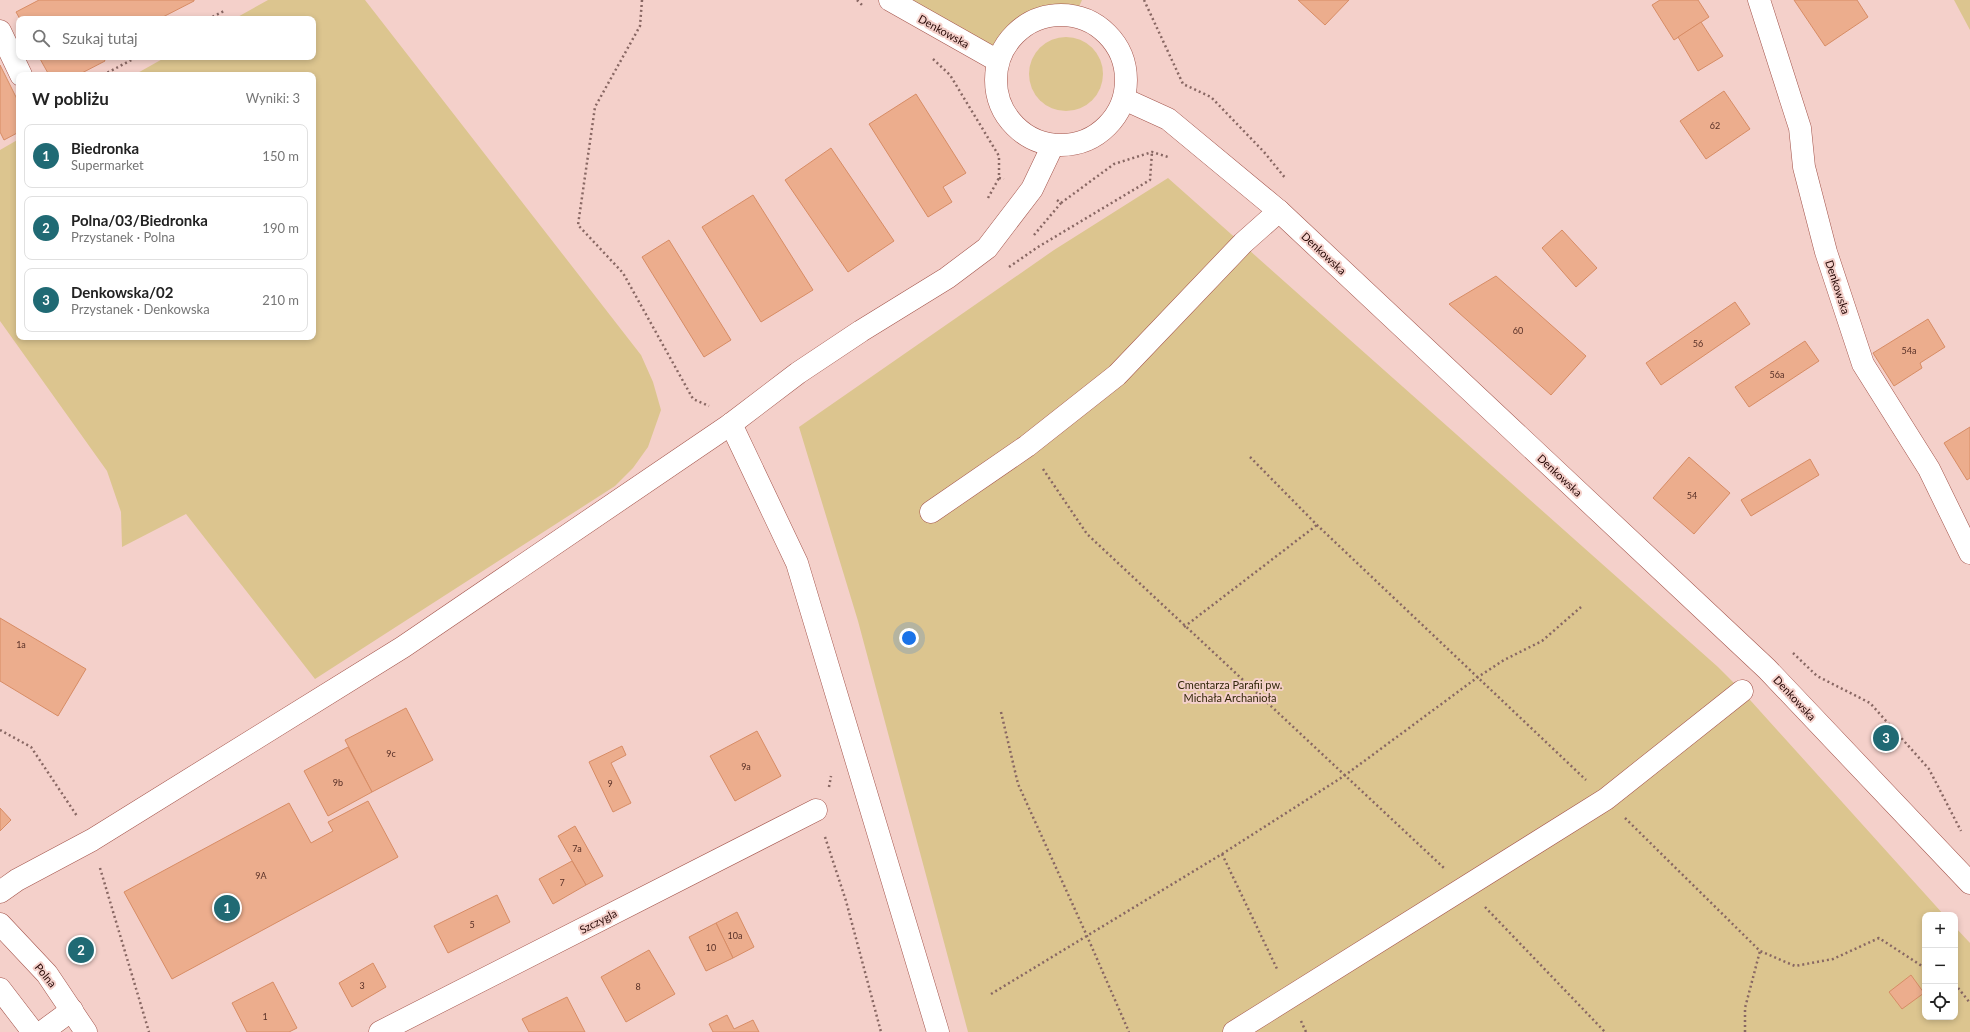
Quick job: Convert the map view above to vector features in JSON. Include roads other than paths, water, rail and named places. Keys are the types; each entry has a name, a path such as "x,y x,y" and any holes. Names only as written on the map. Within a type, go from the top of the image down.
{"street":[{"name":"Denkowska","path":"890,0 998,61"},
{"name":"Denkowska","path":"1759,0 1800,128 1804,167 1826,252 1863,364 1929,469 1970,553"},
{"path":"1078,8 1091,21 1110,35 1122,54 1127,77 1124,99 1114,120 1097,135 1076,144 1053,145 1031,139 1013,125 1001,106 996,84 998,61 1008,41 1025,25 1046,16 1078,8"},
{"path":"0,31 20,72"},
{"name":"Denkowska","path":"1124,99 1168,118 1279,211 1767,668 1970,883"},
{"path":"0,892 88,833 403,647 730,424 798,373 861,331 947,278 987,248 1032,189 1053,145"},
{"path":"931,512 1027,446 1117,374 1243,243 1279,211"},
{"path":"730,424 797,562 938,1032"},
{"path":"1234,1032 1291,998 1606,799 1742,691"},
{"name":"Szczygla","path":"380,1032 816,810"},
{"name":"Polna","path":"0,924 47,974 86,1032"},
{"path":"0,989 33,1032"},
{"path":"42,1032 72,1010"}],"place":[{"name":"Denkowska/02","path":"1886,738"},
{"name":"Biedronka","path":"227,908"},
{"name":"Polna/03/Biedronka","path":"81,950"}],"park label":[{"name":"Cmentarza Parafii pw. Michała Archanioła","path":"1230,690"}]}
